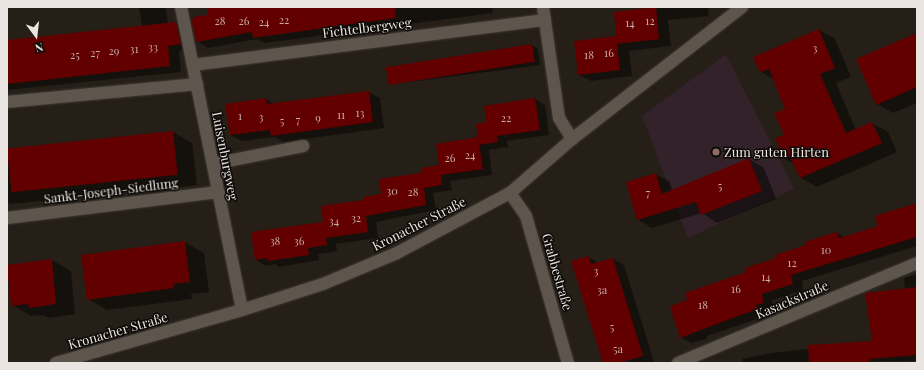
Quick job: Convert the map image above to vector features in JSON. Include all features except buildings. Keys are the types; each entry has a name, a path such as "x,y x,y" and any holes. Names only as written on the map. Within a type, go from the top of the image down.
{"street":[{"name":"Luisenburgweg","path":"181,7 242,310"},
{"path":"543,7 559,118 572,140"},
{"name":"Kronacher Straße","path":"56,363 242,310 323,284 396,253 510,193 572,140 742,7"},
{"name":"Fichtelbergweg","path":"193,65 545,20"},
{"path":"7,102 197,84"},
{"path":"212,164 303,146"},
{"name":"Sankt-Joseph-Siedlung","path":"7,218 218,192"},
{"name":"Grabbestraße","path":"510,193 526,216 568,363"},
{"name":"Kasackstraße","path":"678,363 917,263"}],"shaded area":[{"name":"Zum guten Hirten","path":"726,54 794,189 688,238 642,116"}],"place":[{"name":"Zum guten Hirten","path":"716,152"}]}
